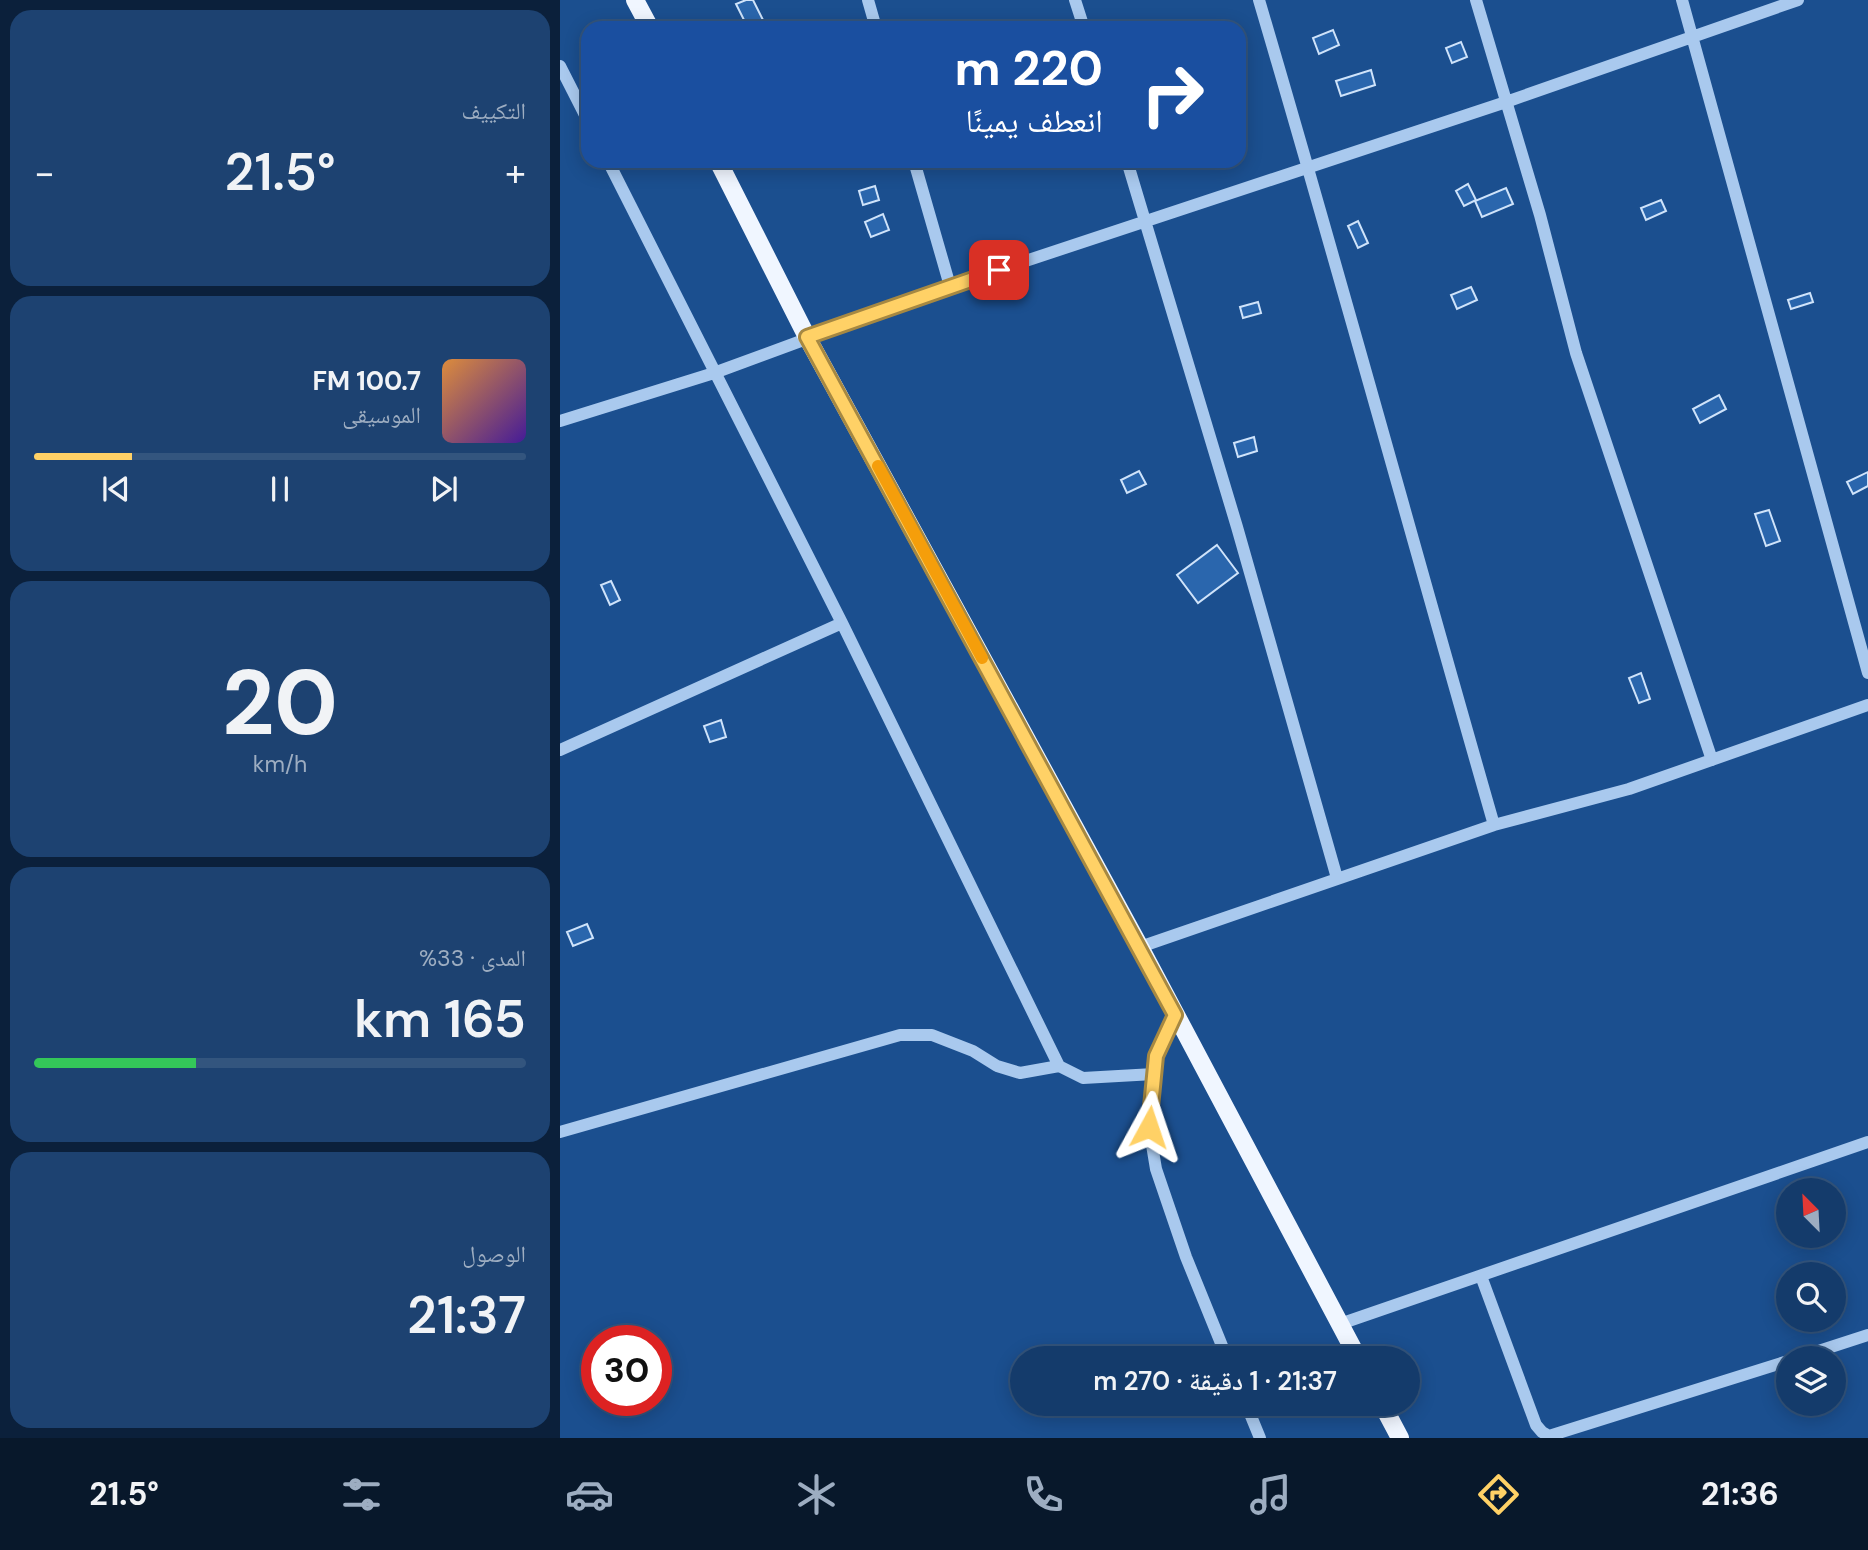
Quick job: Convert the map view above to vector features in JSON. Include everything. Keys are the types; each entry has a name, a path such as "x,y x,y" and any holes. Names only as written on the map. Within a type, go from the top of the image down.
{"main road":[{"path":"635,0 646,21"},
{"path":"722,168 807,337 1140,947 1352,1346"},
{"path":"1388,1416 1400,1438"}],"street":[{"path":"868,0 874,21"},
{"path":"1075,0 1082,21"},
{"path":"1259,0 1494,825"},
{"path":"1476,0 1540,215 1576,353 1712,760"},
{"path":"1682,0 1868,673"},
{"path":"560,421 714,373 950,286 1506,102 1798,0"},
{"path":"560,66 581,107"},
{"path":"612,168 842,623 1059,1066"},
{"path":"916,168 950,286"},
{"path":"1129,168 1237,527 1337,878"},
{"path":"560,750 842,623"},
{"path":"1140,947 1494,825 1629,789 1868,705"},
{"path":"1175,1015 1156,1056 1149,1127 1156,1169 1186,1257 1222,1346"},
{"path":"560,1132 900,1035 932,1035 948,1040 998,1066 1020,1073 1059,1066 1083,1078 1154,1074"},
{"path":"1340,1324 1868,1142"},
{"path":"1480,1276 1536,1425 1542,1433 1549,1436 1776,1365"},
{"path":"1834,1346 1868,1335"},
{"path":"1251,1416 1260,1438"}],"building":[{"path":"753,0 764,21 744,21 736,4"},
{"path":"1333,30 1339,45 1319,54 1313,38"},
{"path":"1461,42 1467,57 1452,63 1446,48"},
{"path":"1371,70 1375,85 1341,96 1336,81"},
{"path":"1468,184 1476,200 1464,206 1456,191"},
{"path":"875,186 879,200 863,205 859,191"},
{"path":"1506,188 1513,204 1482,217 1475,201"},
{"path":"1661,200 1666,211 1646,220 1641,208"},
{"path":"883,214 889,230 871,237 865,222"},
{"path":"1358,221 1368,243 1358,248 1348,226"},
{"path":"1471,287 1477,300 1457,309 1451,295"},
{"path":"1810,293 1813,302 1791,309 1788,300"},
{"path":"1258,302 1261,313 1243,318 1240,307"},
{"path":"1719,395 1726,409 1700,423 1693,409"},
{"path":"1254,437 1257,451 1238,457 1234,443"},
{"path":"1139,471 1146,484 1127,493 1121,480"},
{"path":"1868,472 1868,486 1853,494 1847,482"},
{"path":"1769,510 1780,541 1766,546 1755,514"},
{"path":"1217,545 1238,573 1198,603 1177,575"},
{"path":"611,581 620,600 610,605 601,585"},
{"path":"1641,673 1650,699 1639,703 1629,678"},
{"path":"721,720 726,737 710,742 704,726"},
{"path":"587,924 593,938 573,946 567,932"}],"slow traffic":[{"path":"878,466 982,658"}],"route":[{"path":"999,270 807,337 1175,1015 1156,1056 1149,1127"}]}
